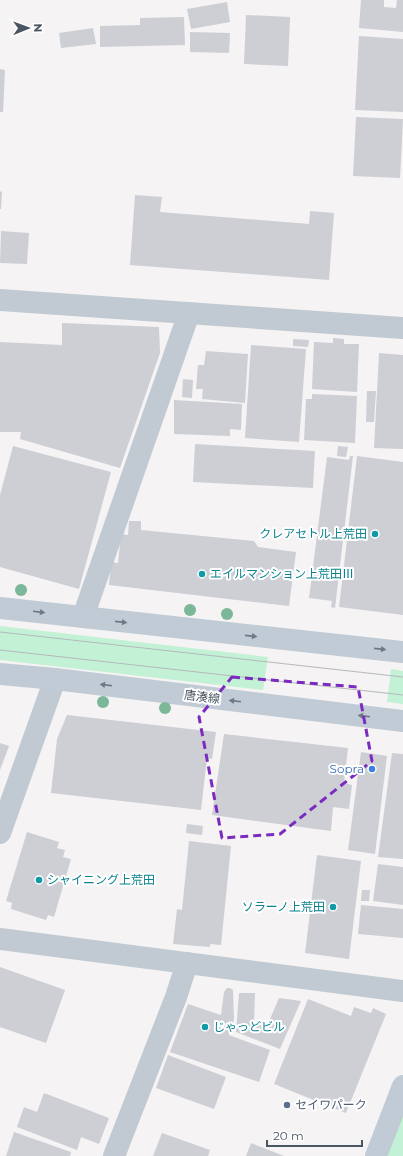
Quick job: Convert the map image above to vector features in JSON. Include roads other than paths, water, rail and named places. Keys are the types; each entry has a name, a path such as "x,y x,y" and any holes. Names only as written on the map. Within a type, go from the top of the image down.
{"street":[{"path":"0,300 403,328"},
{"path":"83,617 189,313"},
{"path":"0,608 403,652"},
{"name":"唐湊線","path":"0,674 55,679 403,721"},
{"path":"0,833 55,679"},
{"path":"0,940 403,991"},
{"path":"114,1156 173,1004 187,963"},
{"path":"376,1156 403,1086"}],"tram line":[{"path":"0,632 403,677"},
{"path":"0,650 403,695"}],"place":[{"name":"クレアセトル上荒田","path":"375,534"},
{"name":"エイルマンション上荒田Ⅲ","path":"202,574"},
{"name":"Sopra","path":"372,769"},
{"name":"シャイニング上荒田","path":"39,880"},
{"name":"ソラーノ上荒田","path":"333,907"},
{"name":"じゃっどビル","path":"205,1027"},
{"name":"セイワパーク","path":"287,1105"}]}
